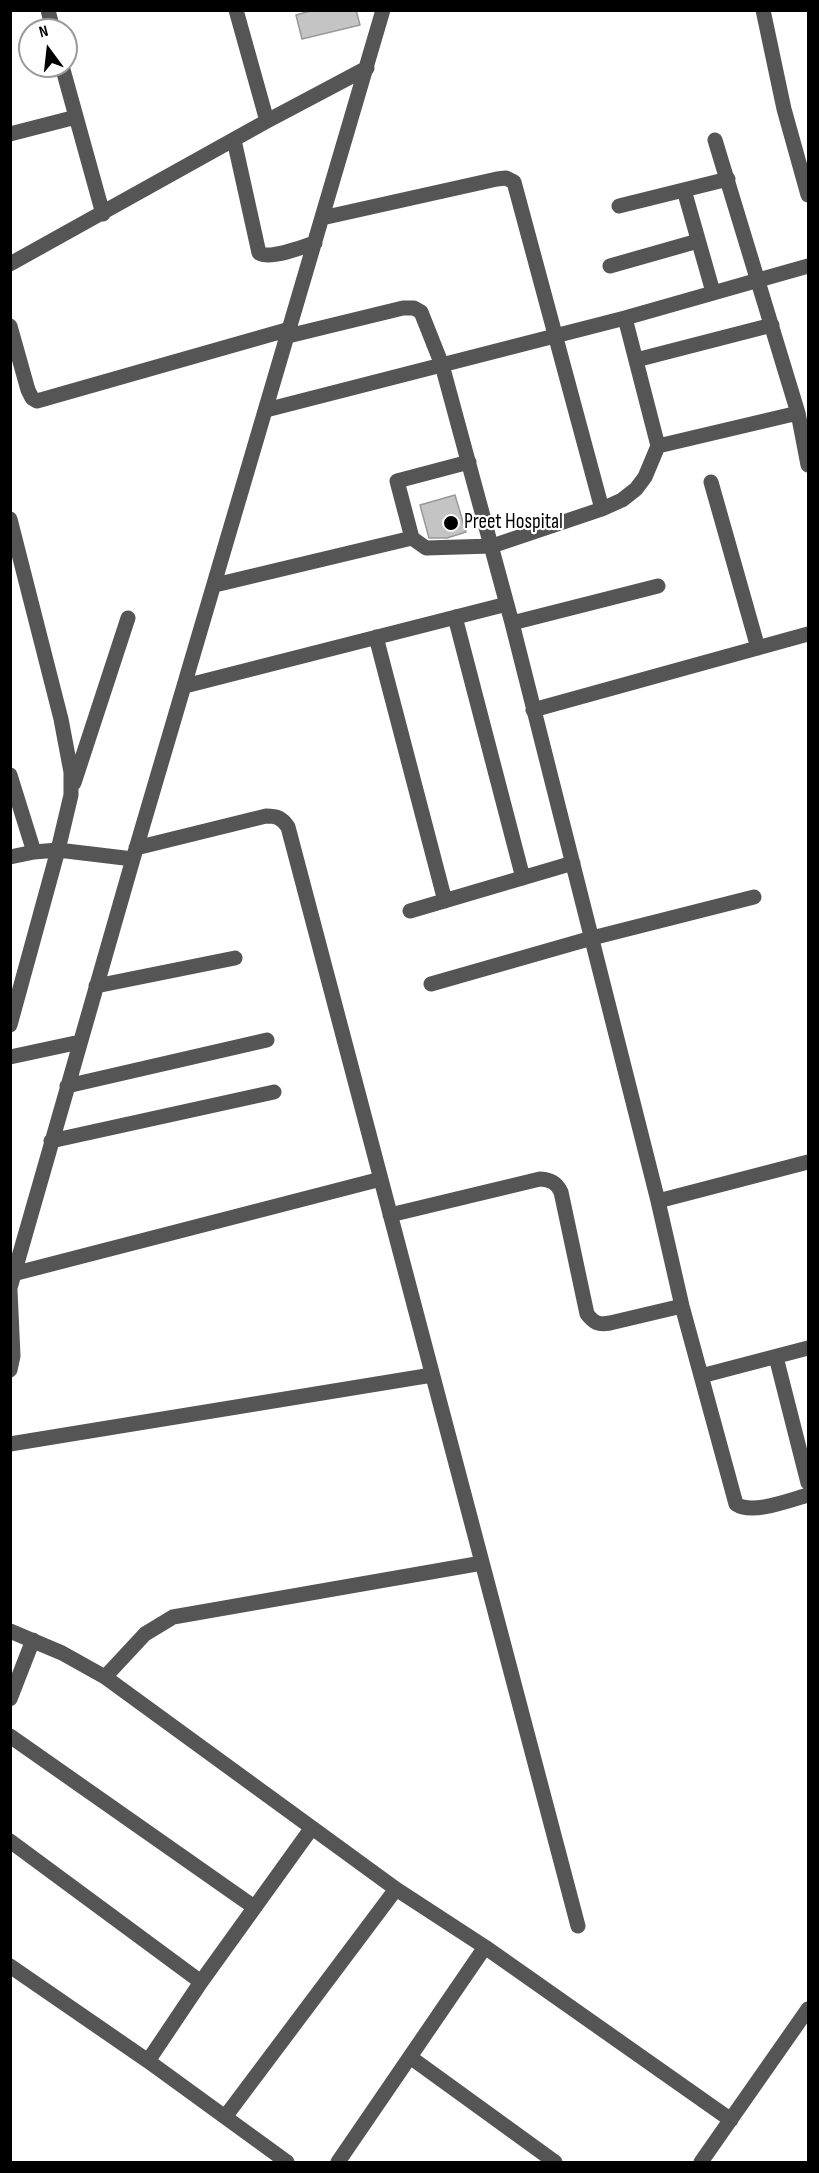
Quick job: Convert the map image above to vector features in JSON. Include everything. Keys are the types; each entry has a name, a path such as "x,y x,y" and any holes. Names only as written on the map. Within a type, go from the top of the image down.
{"street":[{"path":"236,10 267,121"},
{"path":"369,10 376,37"},
{"path":"10,1370 13,1356 11,1284 96,986 383,10"},
{"path":"763,10 784,109 808,195"},
{"path":"10,264 267,121 366,69"},
{"path":"65,78 103,214"},
{"path":"10,134 76,117"},
{"path":"234,140 259,253 264,256 273,255 315,243"},
{"path":"715,140 798,413 808,465"},
{"path":"322,219 497,179 506,178 514,182 602,509"},
{"path":"619,206 728,179"},
{"path":"684,190 713,292"},
{"path":"610,266 698,241"},
{"path":"266,410 625,318 808,266"},
{"path":"10,326 28,390 32,398 37,401 289,333 403,308 414,308 420,312 442,365 492,546 658,1201 682,1306 736,1504 742,1508 753,1508 808,1495"},
{"path":"469,462 397,481 412,538 426,548 492,546 602,509 622,500 636,489 645,477 658,446 625,318"},
{"path":"636,360 772,326"},
{"path":"658,446 798,413"},
{"path":"711,482 758,648"},
{"path":"10,519 68,751 71,795"},
{"path":"215,585 412,538"},
{"path":"512,623 658,586"},
{"path":"185,686 507,604"},
{"path":"455,617 523,878"},
{"path":"10,1025 18,970 58,850 71,795 128,618"},
{"path":"533,710 808,634"},
{"path":"376,637 445,901"},
{"path":"10,775 34,852"},
{"path":"10,857 58,850 135,853 266,816 276,816 288,827 578,1926"},
{"path":"410,911 573,863"},
{"path":"431,984 754,897"},
{"path":"96,986 235,957"},
{"path":"67,1086 267,1040"},
{"path":"10,1057 80,1042"},
{"path":"51,1141 274,1092"},
{"path":"658,1201 808,1162"},
{"path":"11,1284 381,1179"},
{"path":"390,1215 540,1179 550,1180 557,1184 561,1192 587,1314 592,1322 600,1325 682,1306"},
{"path":"701,1376 808,1348"},
{"path":"776,1357 808,1483"},
{"path":"10,1443 432,1375"},
{"path":"105,1677 145,1634 173,1617 482,1563"},
{"path":"10,1631 33,1640 105,1677 311,1829 396,1889 485,1947 731,2120"},
{"path":"10,1699 33,1640"},
{"path":"10,1736 254,1907"},
{"path":"148,2061 201,1982 311,1829"},
{"path":"10,1841 201,1982"},
{"path":"225,2117 396,1889"},
{"path":"338,2163 485,1947"},
{"path":"10,1966 148,2061 287,2163"},
{"path":"701,2163 808,2013"},
{"path":"410,2057 555,2163"}],"building":[{"path":"314,10 356,10 360,25 302,39 296,15"},
{"path":"455,495 466,532 447,538 429,538 420,505"}],"place":[{"name":"Preet Hospital","path":"451,523"}]}
